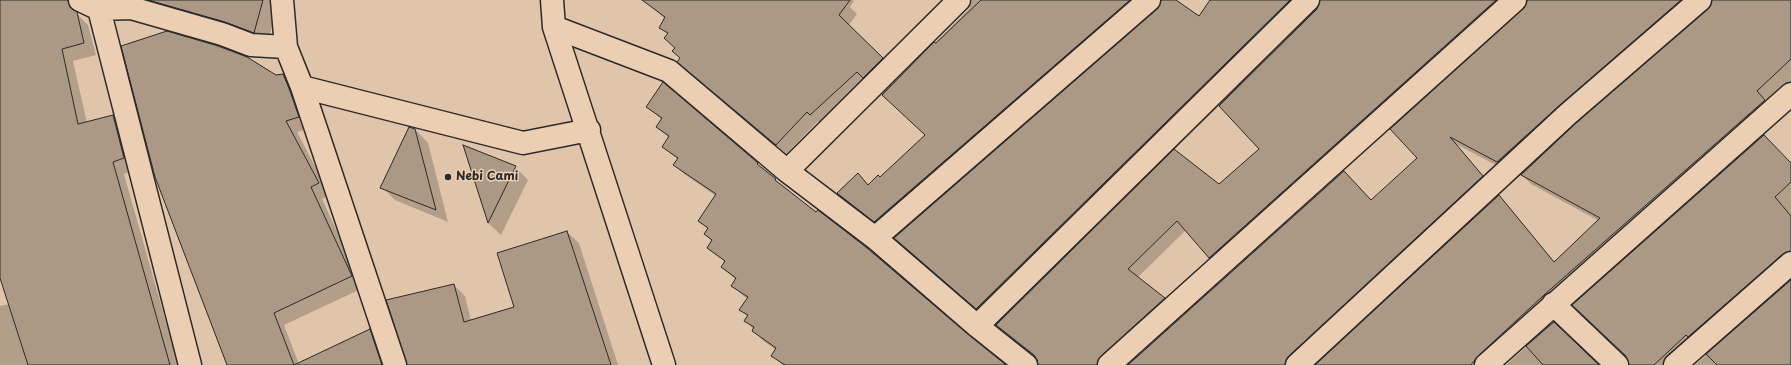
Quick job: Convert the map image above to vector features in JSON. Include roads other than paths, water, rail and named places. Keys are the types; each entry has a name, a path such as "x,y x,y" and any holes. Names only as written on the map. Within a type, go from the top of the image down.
{"street":[{"path":"80,0 99,9 131,8 222,34 251,45 286,47"},
{"path":"282,0 286,47 302,87 395,365"},
{"path":"552,0 554,27 589,130 664,365"},
{"path":"787,171 959,0"},
{"path":"875,238 1149,0"},
{"path":"977,326 1308,0"},
{"path":"1109,365 1515,0"},
{"path":"1297,365 1568,114 1700,0"},
{"path":"99,9 190,365"},
{"path":"554,27 669,72 787,171 875,238 977,326 1026,365"},
{"path":"302,87 523,143 589,130"},
{"path":"1486,365 1791,94"},
{"path":"1675,365 1791,263"},
{"path":"1553,304 1617,365"}],"place":[{"name":"Nebi Cami","path":"448,177"}]}
